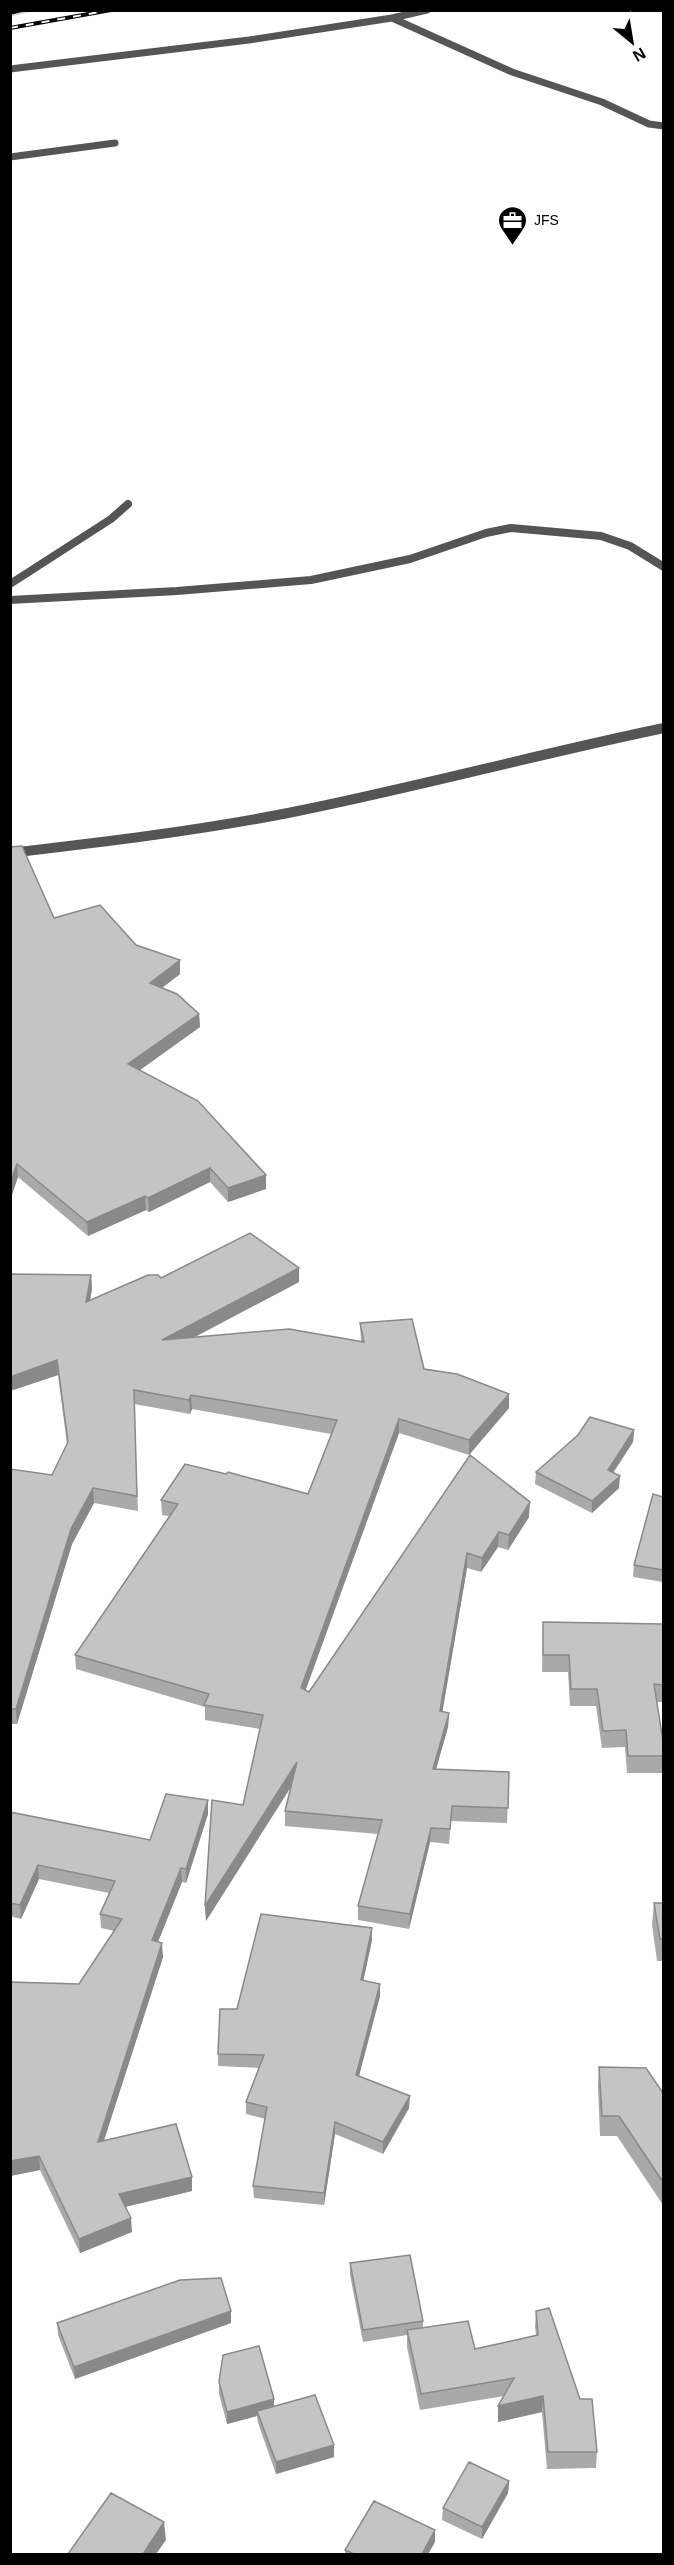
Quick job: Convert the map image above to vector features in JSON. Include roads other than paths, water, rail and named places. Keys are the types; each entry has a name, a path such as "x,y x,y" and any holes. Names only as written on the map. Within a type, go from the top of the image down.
{"highway":[{"path":"10,13 26,10"}],"street":[{"path":"10,69 249,40 392,18 427,10"},
{"path":"392,18 512,72 602,102 649,124 663,126"},
{"path":"10,157 116,143"},
{"path":"10,584 111,519 128,504"},
{"path":"10,600 177,591 311,580 410,559 486,533 511,528 601,536 630,546 663,567"},
{"path":"10,854 164,835 287,813 393,791 562,748 663,728"}],"railway":[{"path":"10,28 111,10"}],"place":[{"name":"JFS","path":"513,246"}]}
